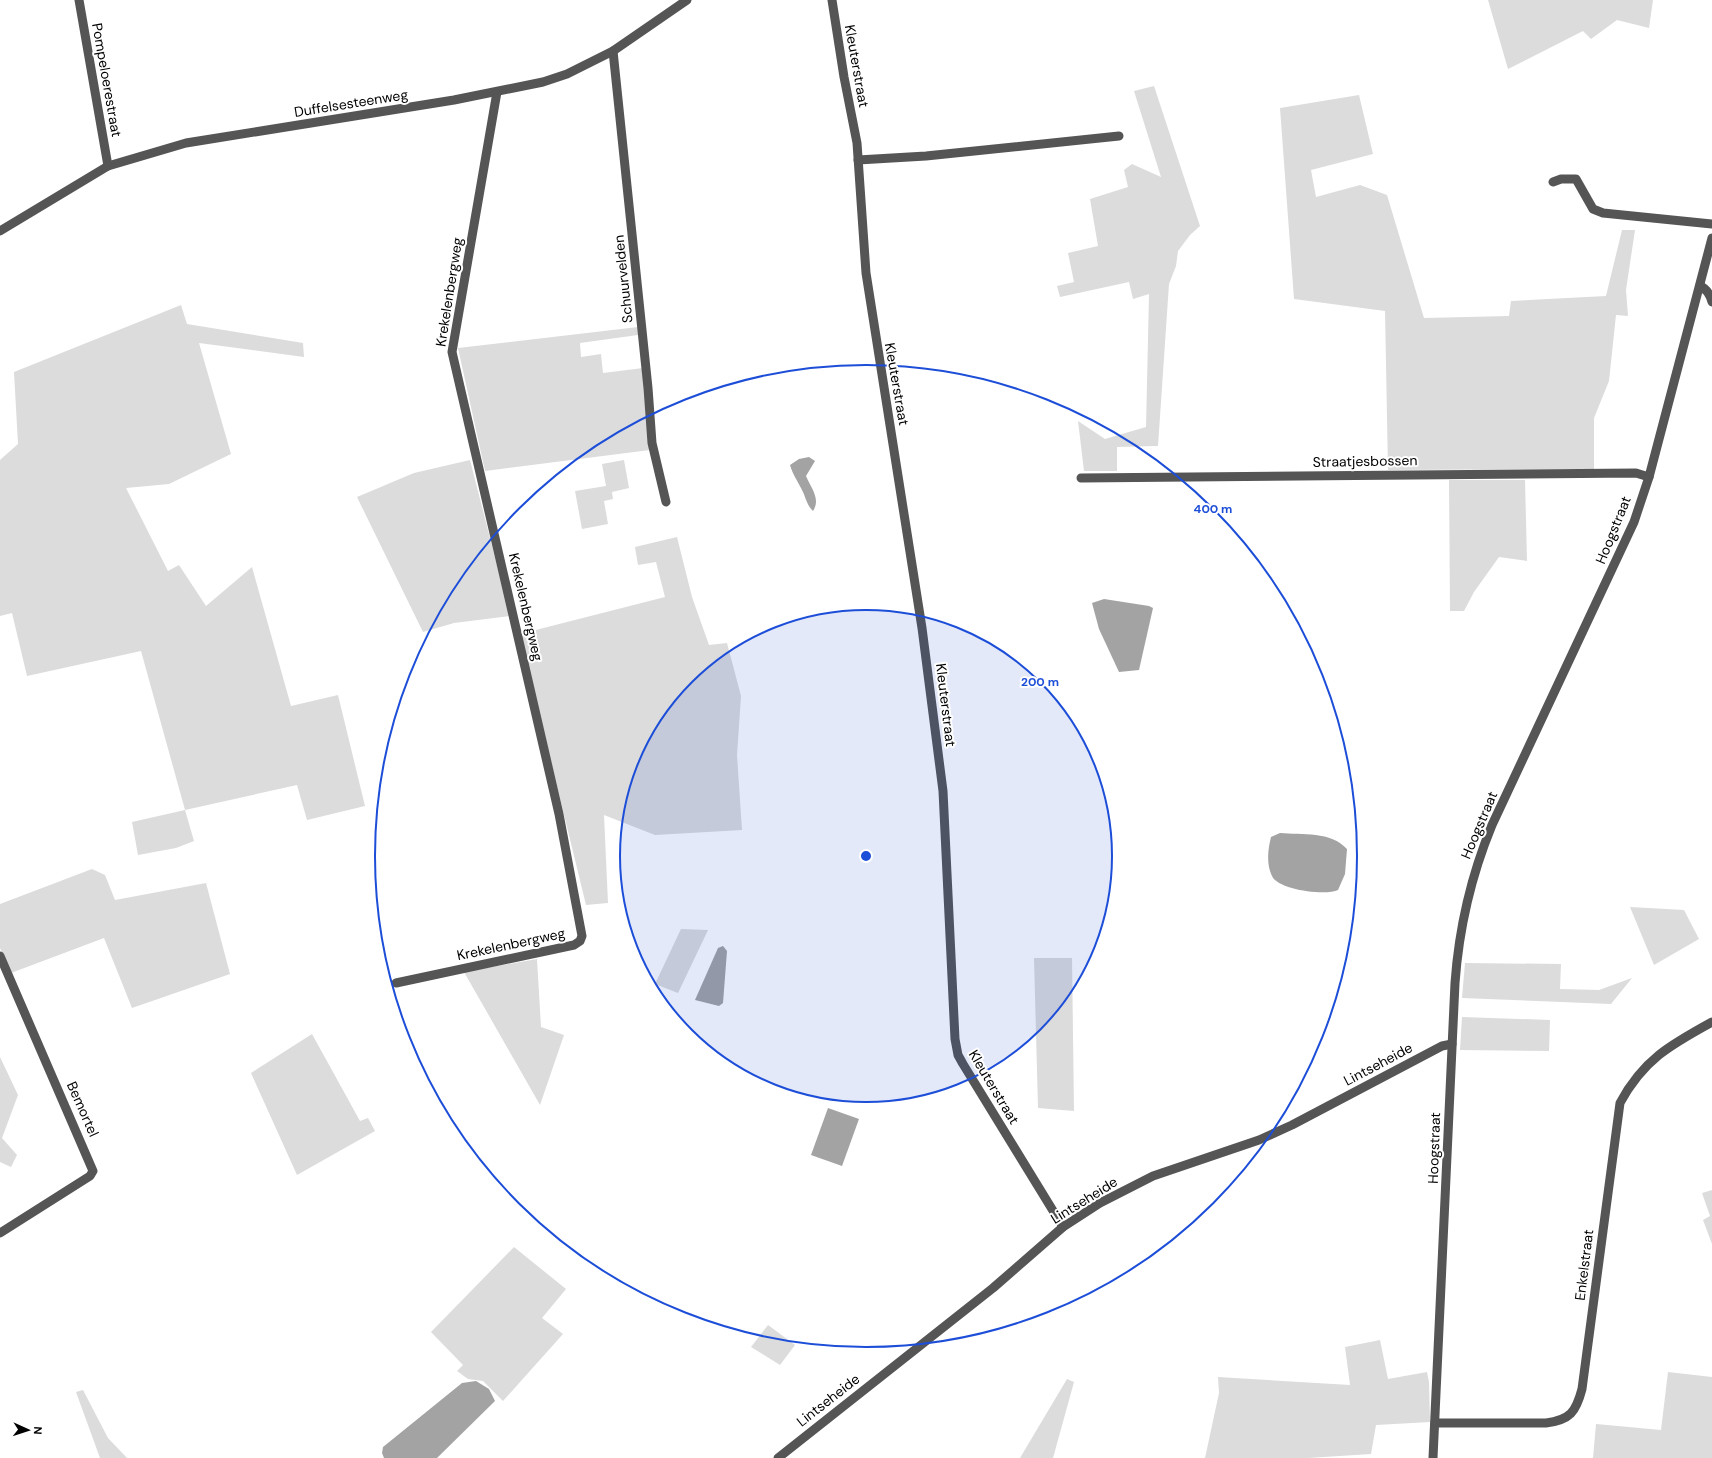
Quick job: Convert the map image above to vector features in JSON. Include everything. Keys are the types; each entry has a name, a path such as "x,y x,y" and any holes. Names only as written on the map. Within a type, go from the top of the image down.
{"street":[{"name":"Pompeloerestraat","path":"79,0 108,166"},
{"name":"Duffelsesteenweg","path":"0,231 108,166 193,142 332,121 498,92 567,74 613,51 687,0"},
{"name":"Kleuterstraat","path":"832,0 858,160 866,273 920,620 943,791 954,1039 958,1055 963,1064 1063,1227"},
{"name":"Schuurvelden","path":"613,51 648,388 652,443 666,502"},
{"name":"Krekelenbergweg","path":"396,983 574,945 580,941 582,936 559,814 452,352 498,92"},
{"path":"858,160 926,156 1119,136"},
{"path":"1553,182 1561,179 1576,179 1593,209 1603,214 1712,224"},
{"name":"Duffelsesteenweg","path":"0,222 15,221"},
{"name":"Hoogstraat","path":"1433,1458 1455,983 1459,939 1466,900 1481,852 1553,692 1615,566 1634,522 1649,476 1712,238"},
{"path":"1700,286 1704,287 1709,293 1712,302"},
{"name":"Straatjesbossen","path":"1081,478 1636,473 1649,476"},
{"name":"Bemortel","path":"0,956 93,1171 90,1176 0,1233"},
{"name":"Enkelstraat","path":"1434,1423 1546,1423 1560,1421 1568,1417 1578,1404 1583,1381 1620,1103 1638,1073 1666,1048 1712,1022"},
{"name":"Lintseheide","path":"778,1458 993,1288 1063,1227 1105,1200 1154,1176 1259,1140 1325,1108 1442,1046 1452,1044"}],"shaded area":[{"path":"1488,0 1653,0 1649,28 1617,20 1591,39 1583,31 1508,69"},
{"path":"1154,86 1200,226 1190,235 1178,251 1176,266 1169,284 1158,446 1117,447 1117,471 1084,471 1078,421 1105,439 1146,427 1149,294 1133,299 1129,282 1060,297 1057,286 1074,282 1068,253 1098,246 1090,199 1128,187 1124,170 1132,164 1161,177 1134,91"},
{"path":"1359,95 1373,154 1311,170 1316,197 1360,185 1387,195 1424,318 1509,316 1511,301 1606,296 1622,230 1635,230 1626,290 1628,316 1616,315 1609,381 1594,418 1594,469 1388,470 1385,311 1294,299 1280,108"},
{"path":"181,305 187,324 303,343 304,357 199,343 231,454 169,484 126,488 168,571 179,565 206,606 252,567 291,706 338,695 365,806 307,820 297,785 185,810 141,651 27,676 12,613 0,616 0,460 18,444 14,372"},
{"path":"638,327 638,335 580,343 581,357 601,354 603,373 643,368 650,450 485,471 458,348"},
{"path":"809,457 815,461 806,476 816,498 813,511 807,503 803,491 792,472 790,465 799,459"},
{"path":"470,460 510,616 454,623 423,632 357,497 414,473"},
{"path":"624,460 629,488 612,492 613,499 604,501 608,524 582,529 575,491 606,486 602,464"},
{"path":"1449,480 1525,480 1527,561 1499,557 1474,592 1464,611 1450,611"},
{"path":"677,537 692,597 709,645 727,643 741,696 737,755 742,830 655,835 604,815 608,903 586,905 520,634 665,597 656,562 638,565 635,547"},
{"path":"1104,599 1149,606 1153,608 1139,670 1119,672 1099,629 1092,603"},
{"path":"185,810 194,841 176,848 138,855 132,822"},
{"path":"1280,833 1307,834 1325,837 1333,839 1347,849 1345,874 1338,890 1332,892 1313,892 1292,888 1276,881 1270,871 1268,851 1271,837"},
{"path":"92,869 105,875 115,900 206,883 230,974 132,1008 104,938 11,973 0,948 0,904"},
{"path":"1630,907 1684,910 1699,939 1654,965"},
{"path":"681,929 708,930 678,993 655,984"},
{"path":"723,946 727,951 723,1003 719,1006 695,1000 718,948"},
{"path":"1034,958 1072,958 1074,1111 1038,1108"},
{"path":"537,959 541,1027 564,1035 540,1105 464,972"},
{"path":"1465,963 1561,964 1560,989 1599,990 1632,978 1611,1004 1462,998"},
{"path":"1462,1017 1550,1020 1549,1051 1460,1050"},
{"path":"312,1034 360,1121 368,1118 375,1131 297,1175 251,1073"},
{"path":"0,1057 18,1095 2,1138 17,1155 11,1167 0,1162"},
{"path":"828,1108 859,1119 842,1166 811,1155"},
{"path":"1712,1190 1712,1244 1703,1220 1710,1216 1702,1193"},
{"path":"514,1247 566,1289 542,1318 563,1334 503,1401 483,1381 468,1379 457,1371 463,1365 431,1332"},
{"path":"768,1325 795,1345 780,1365 751,1347"},
{"path":"1380,1340 1388,1379 1427,1372 1429,1382 1430,1422 1376,1425 1371,1454 1308,1458 1205,1458 1219,1393 1218,1377 1350,1385 1345,1347"},
{"path":"1668,1372 1712,1377 1712,1458 1593,1458 1596,1424 1661,1430"},
{"path":"1067,1379 1074,1382 1053,1458 1020,1458"},
{"path":"476,1381 489,1389 495,1401 437,1458 384,1458 382,1453 383,1447 462,1383"},
{"path":"83,1390 108,1438 127,1458 100,1458 76,1392"}]}
